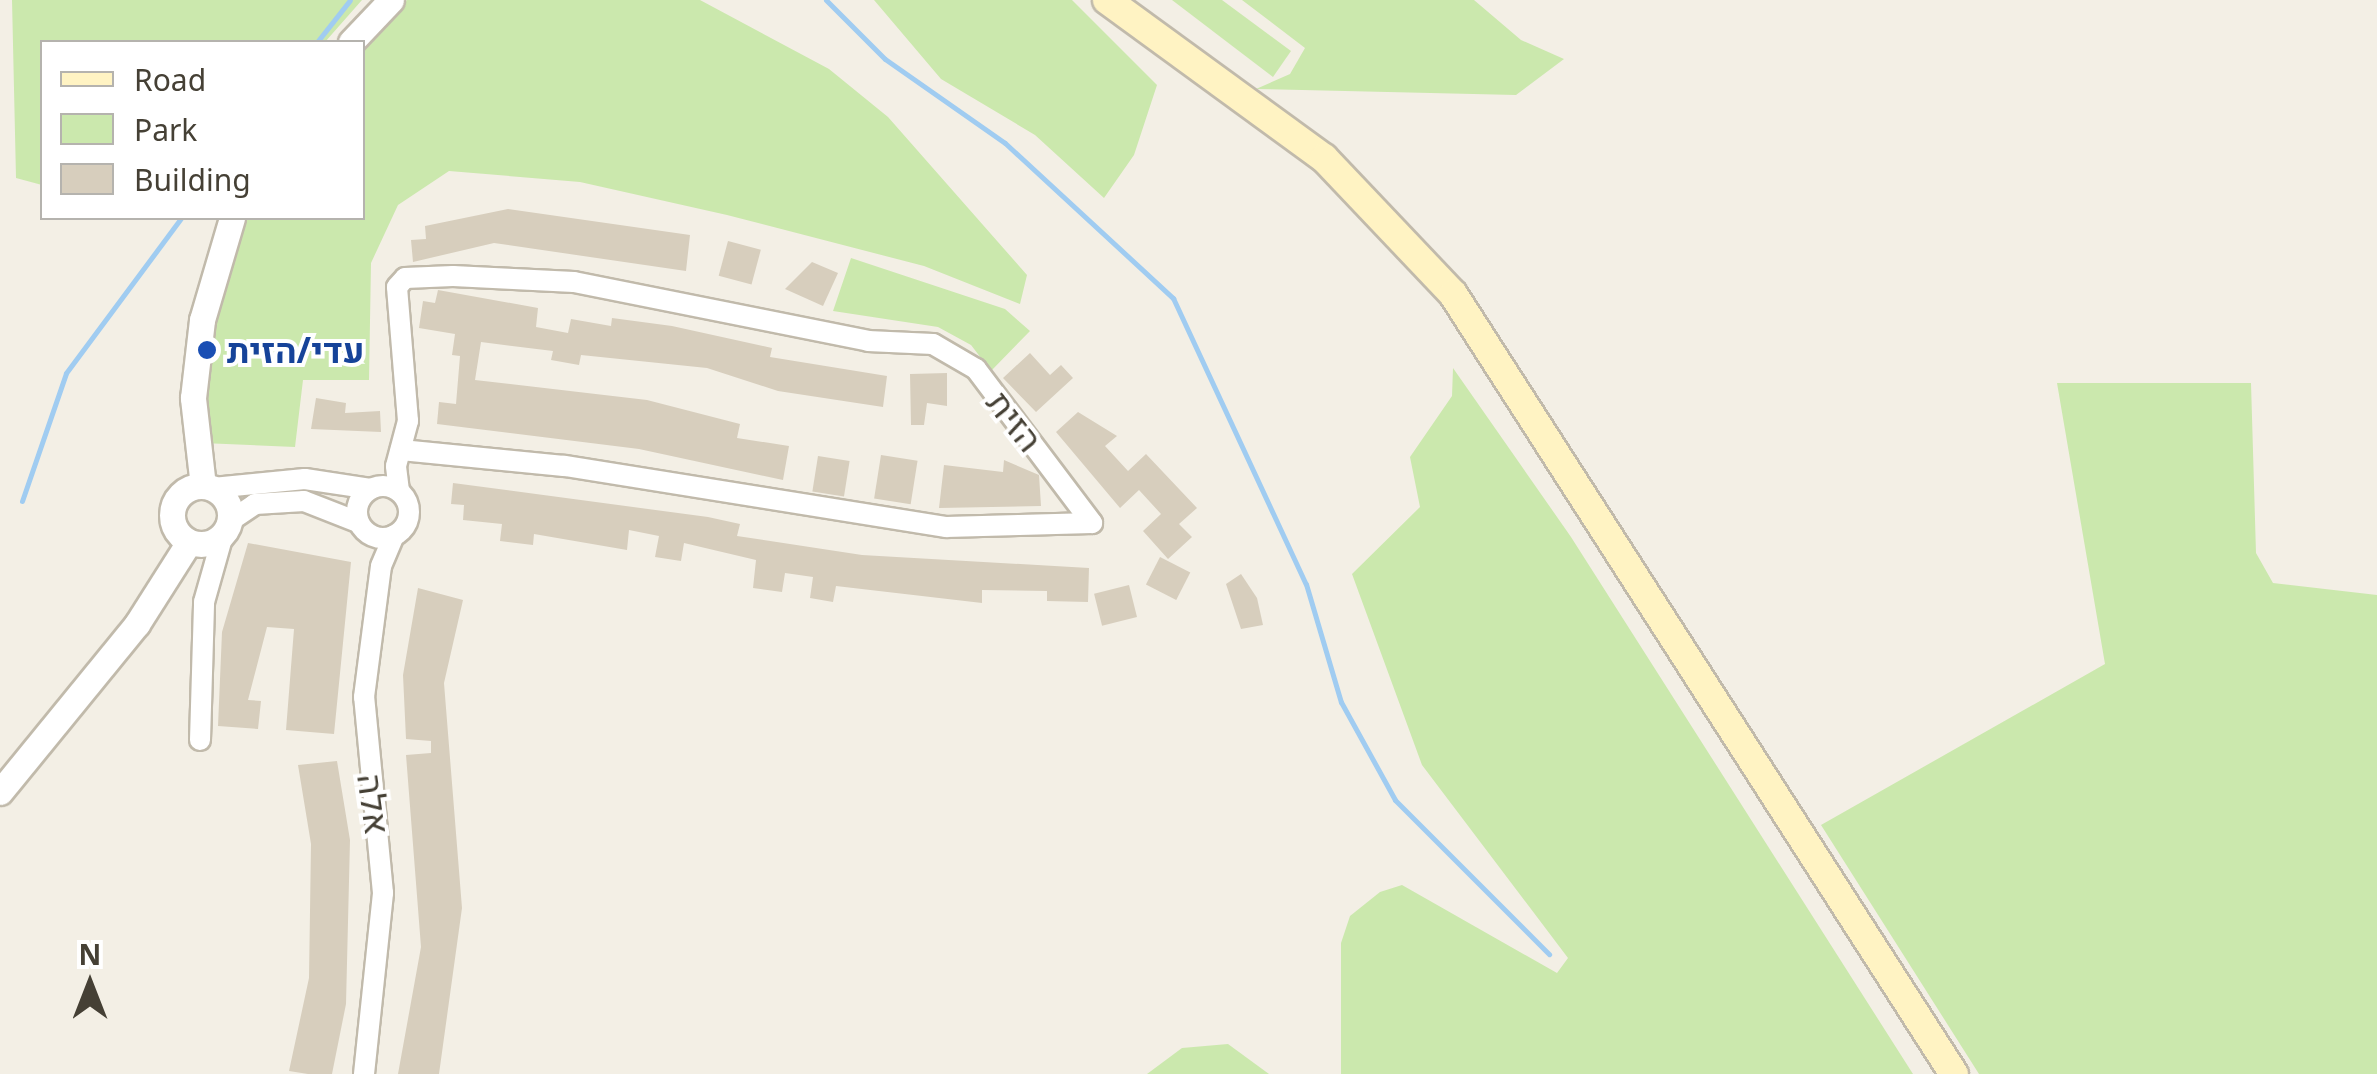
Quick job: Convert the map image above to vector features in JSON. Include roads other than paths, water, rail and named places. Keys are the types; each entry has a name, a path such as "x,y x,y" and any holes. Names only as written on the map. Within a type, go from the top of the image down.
{"main road":[{"path":"1107,0 1324,158 1452,294 1954,1074"}],"street":[{"path":"353,40 390,0"},
{"path":"200,740 204,602 226,528 208,487 193,398 206,301 231,220"},
{"name":"הזית","path":"399,492 401,450 408,421 394,303 404,278 574,282 958,354 1092,523 946,528 564,466 401,450"},
{"path":"0,792 137,624 189,542 226,528 255,504 304,501 358,522 369,535 394,536 409,515 399,492 305,479 208,487 173,504 175,530 189,542"},
{"path":"358,522 370,489"},
{"name":"אלה","path":"364,1074 383,894 366,669 394,536"}],"waterway":[{"path":"319,40 350,0"},
{"path":"826,0 885,59 1005,143 1173,298 1306,584 1341,702 1395,800 1549,954"},
{"path":"22,501 66,373 180,220"}],"place":[{"name":"עדי/הזית","path":"207,350"}]}
